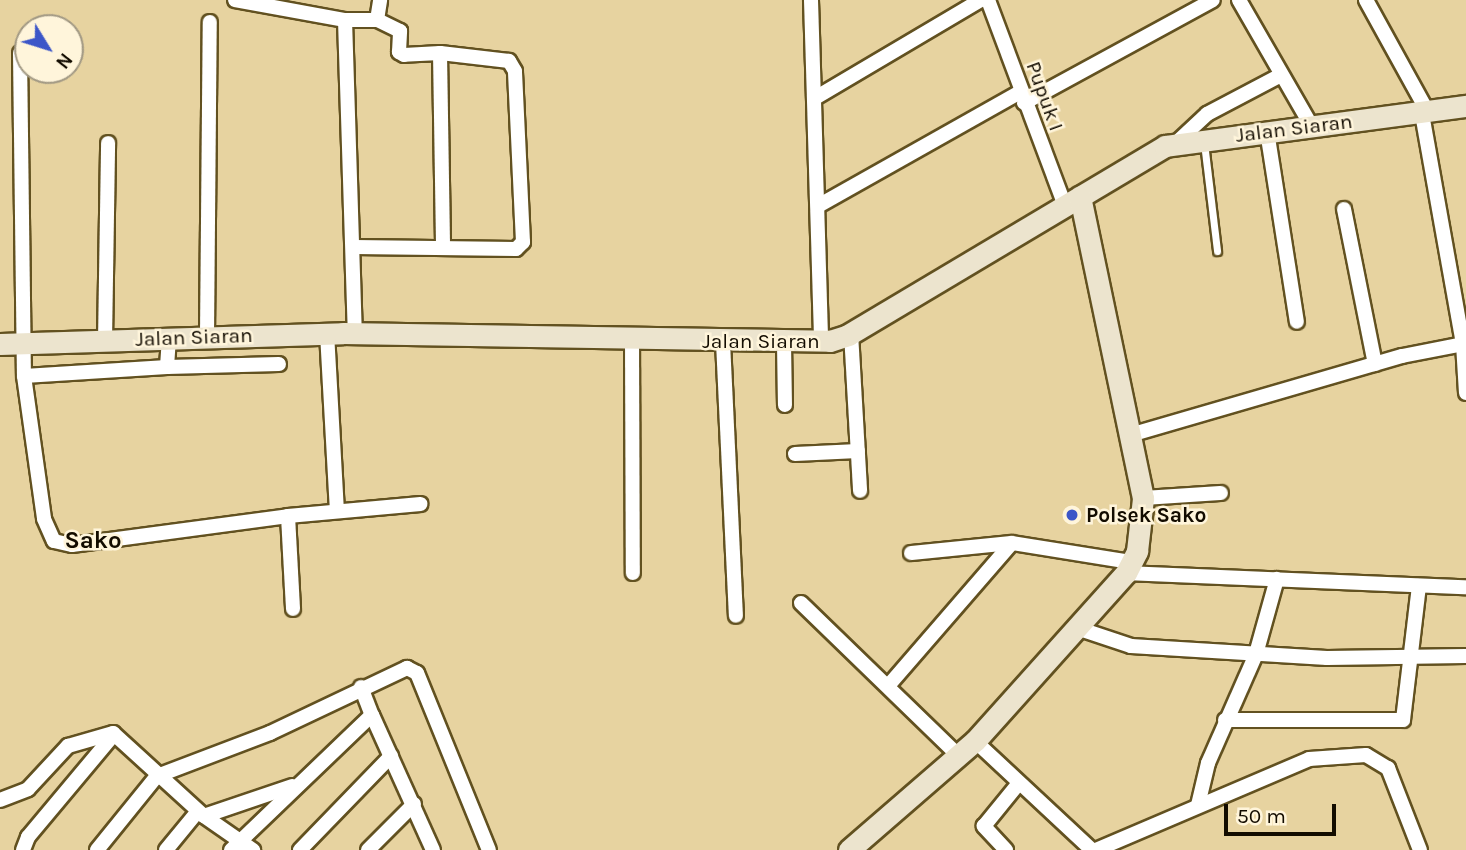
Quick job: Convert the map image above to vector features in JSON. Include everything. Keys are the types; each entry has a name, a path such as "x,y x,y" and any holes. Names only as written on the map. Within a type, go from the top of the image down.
{"street":[{"path":"235,0 345,20 377,20 400,31 399,52 404,55 440,53 502,57 515,71 523,242 516,249 354,247"},
{"path":"377,20 380,0"},
{"path":"811,0 821,342"},
{"path":"818,206 1213,0"},
{"path":"1239,0 1279,76 1312,127"},
{"path":"1366,0 1426,114 1463,344 1466,393"},
{"path":"815,98 991,1"},
{"name":"Pupuk I","path":"991,1 1022,98 1073,201"},
{"path":"345,20 355,333"},
{"path":"207,336 210,22"},
{"path":"440,53 443,247"},
{"path":"1177,142 1207,114 1279,76"},
{"path":"20,84 24,376 44,519 54,541 72,545 288,516 420,504"},
{"name":"Jalan Siaran","path":"0,344 327,333 821,342 851,333 1145,156 1177,142 1426,114 1466,106"},
{"path":"1267,131 1297,322"},
{"path":"105,341 108,143"},
{"path":"849,850 975,741 1129,568 1142,533 1143,498 1130,435 1073,201"},
{"path":"1344,209 1375,364"},
{"path":"327,333 337,512"},
{"path":"851,333 860,491"},
{"path":"254,335 256,365"},
{"path":"167,366 169,338"},
{"path":"632,340 633,573"},
{"path":"723,342 736,616"},
{"path":"783,343 785,405"},
{"path":"1130,435 1375,364 1463,344"},
{"path":"24,376 167,366 279,364"},
{"path":"795,454 858,451"},
{"path":"1143,498 1221,493"},
{"path":"288,516 293,609"},
{"path":"888,686 1013,543"},
{"path":"911,553 1013,543 1129,568 1277,579 1466,587"},
{"path":"1198,805 1208,762 1224,720 1256,654 1277,579"},
{"path":"1224,720 1403,720 1407,657 1419,586"},
{"path":"802,603 959,756"},
{"path":"1077,628 1130,646 1256,654 1466,656"},
{"path":"97,850 157,776 270,733 361,687 407,668 417,673 489,850"},
{"path":"361,687 433,850"},
{"path":"236,845 372,715"},
{"path":"114,734 157,776 236,845 253,850"},
{"path":"0,800 28,789 68,746 114,734"},
{"path":"23,850 28,837 114,734"},
{"path":"975,741 1094,850 1309,759 1366,755 1388,768 1420,850"},
{"path":"300,850 391,756"},
{"path":"1006,850 984,826 1019,783"},
{"path":"166,850 201,813 297,784"},
{"path":"368,850 414,804"}],"lane":[{"path":"1204,139 1217,251"}],"place":[{"name":"Polsek Sako","path":"1072,515"}],"district":[{"name":"Sako","path":"93,541"}]}
